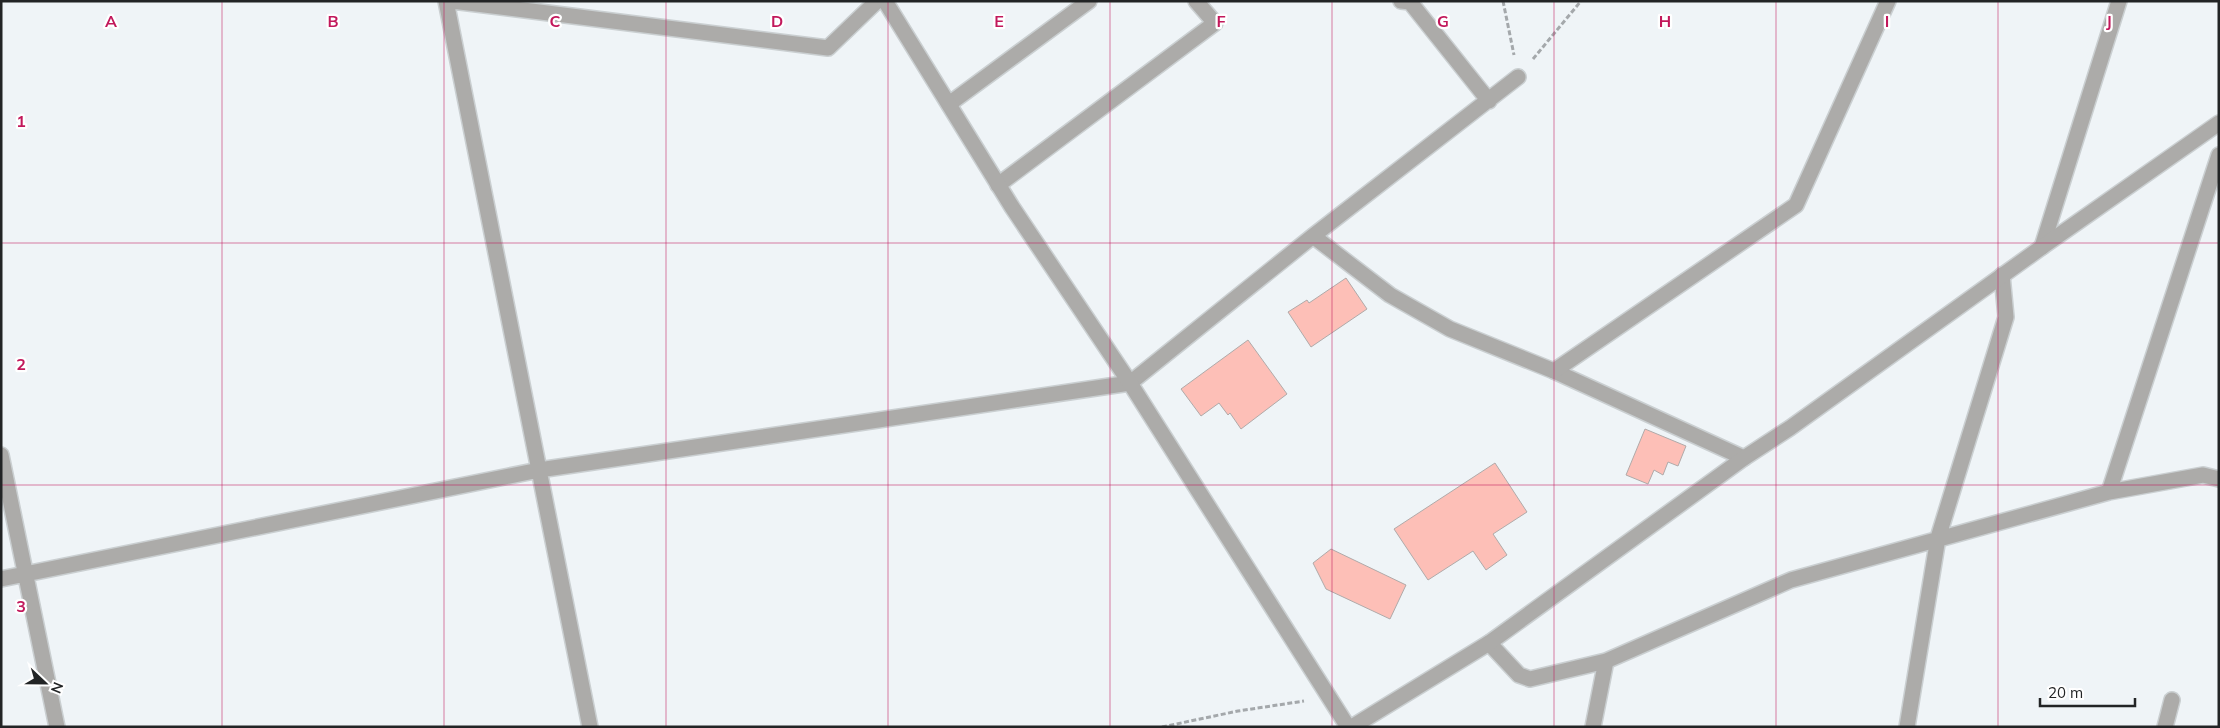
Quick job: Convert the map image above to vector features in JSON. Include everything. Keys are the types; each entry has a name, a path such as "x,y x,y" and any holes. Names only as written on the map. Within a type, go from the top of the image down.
{"street":[{"path":"446,1 590,727"},
{"path":"452,1 828,48 877,1"},
{"path":"885,1 998,185 1130,383 1348,727"},
{"path":"949,104 1088,1"},
{"path":"998,185 1215,22 1196,1"},
{"path":"1401,1 1410,2 1489,101"},
{"path":"1554,371 1796,205 1888,1"},
{"path":"2042,247 2119,1"},
{"path":"1,579 539,470 1130,383 1313,236 1518,77"},
{"path":"1352,727 1489,643 1744,458 1790,428 2002,275 2219,123"},
{"path":"2109,492 2219,156"},
{"path":"1313,236 1390,295 1450,329 1554,371 1744,458"},
{"path":"1907,727 1938,538 2006,317 2002,275"},
{"path":"1,455 57,727"},
{"path":"1489,643 1519,675 1530,679 1606,661 1791,580 2109,492 2203,475 2219,479"},
{"path":"1593,727 1606,661"},
{"path":"2165,727 2172,700"}],"path":[{"path":"1503,1 1518,77"},
{"path":"1518,77 1581,1"},
{"path":"1162,727 1329,697"}],"building":[{"path":"1346,278 1367,309 1311,347 1288,312 1307,300 1309,303"},
{"path":"1248,340 1287,394 1241,429 1230,413 1228,415 1219,403 1201,416 1181,389"},
{"path":"1645,429 1686,446 1678,466 1668,462 1663,475 1654,470 1648,484 1626,475"},
{"path":"1495,463 1527,512 1493,534 1507,555 1486,570 1473,551 1428,580 1394,529"},
{"path":"1331,549 1406,585 1390,619 1326,589 1313,563"}]}
